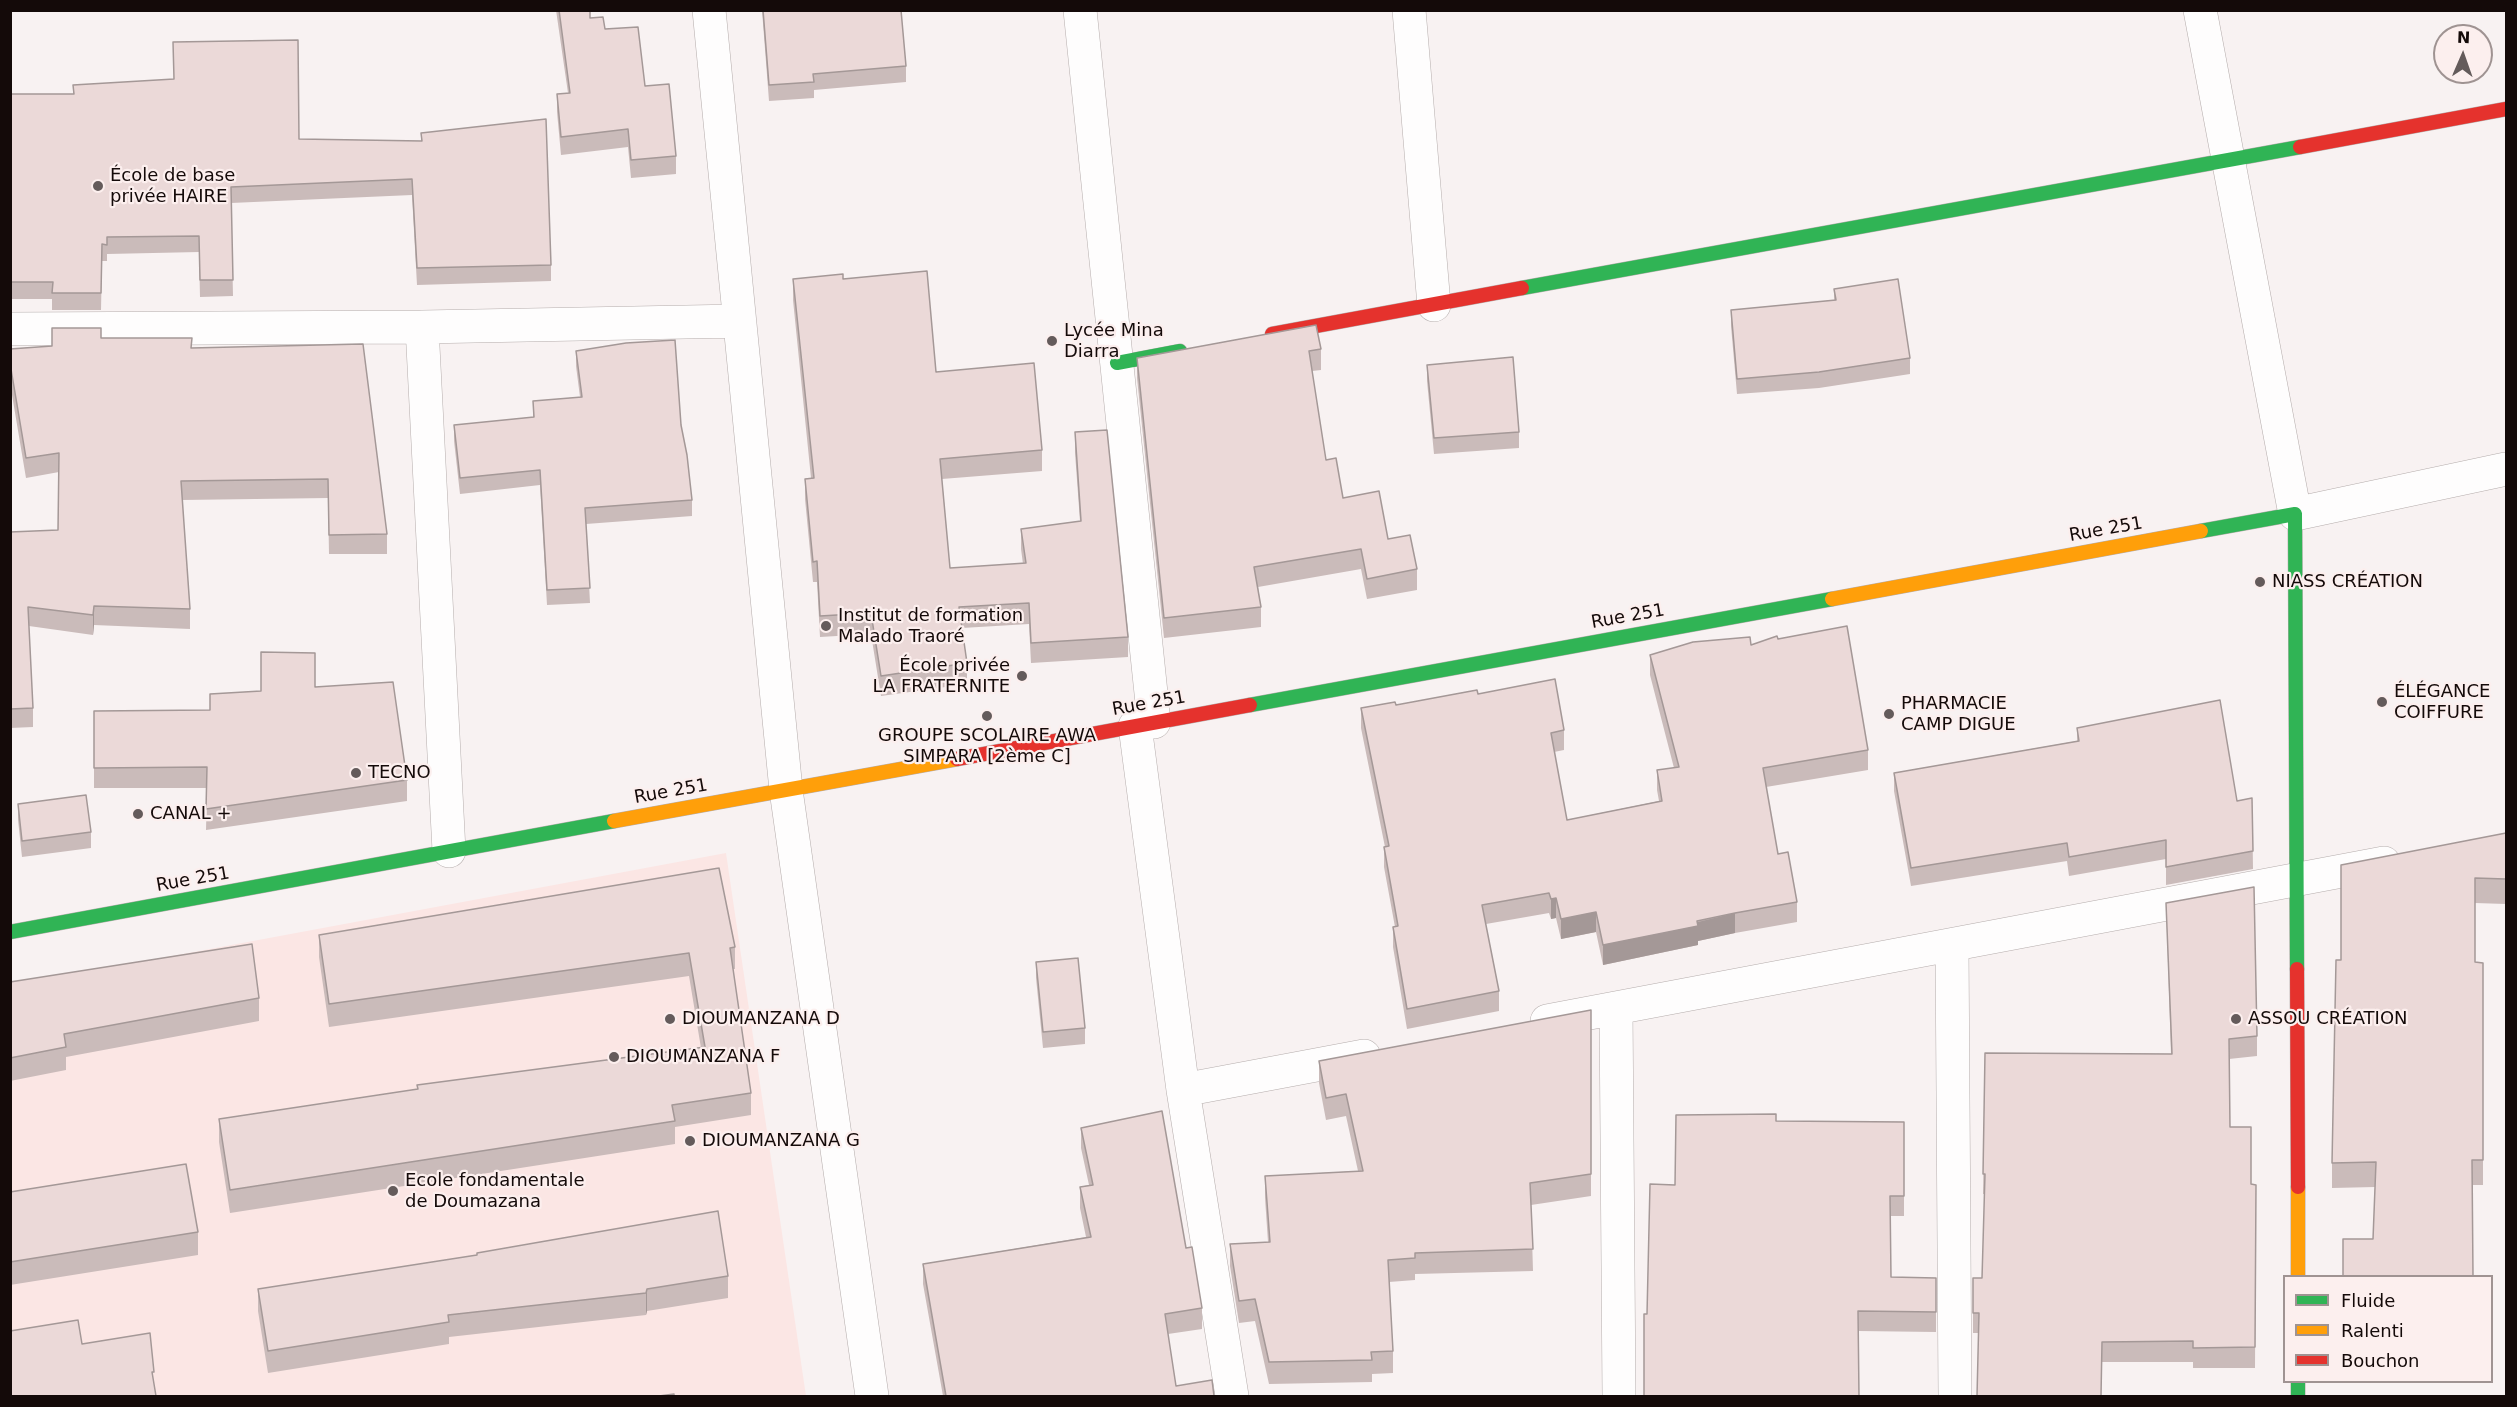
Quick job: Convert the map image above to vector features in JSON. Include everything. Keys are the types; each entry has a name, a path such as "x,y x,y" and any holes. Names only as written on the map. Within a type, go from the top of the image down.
{"main road":[{"path":"1258,337 2506,109"},
{"path":"1117,363 1199,348"},
{"path":"2295,514 2298,1275"},
{"name":"Rue 251","path":"10,932 2295,514"}],"street":[{"path":"709,10 786,790 872,1396"},
{"path":"1080,10 1117,363 1144,724 1183,1090 1232,1396"},
{"path":"1409,10 1434,305"},
{"path":"2200,10 2295,514 2506,469"},
{"path":"10,329 422,327 740,321"},
{"path":"422,327 449,851"},
{"path":"1522,1026 2414,857"},
{"path":"1952,945 1955,1396"},
{"path":"1616,1008 1619,1396"},
{"path":"1183,1090 1394,1050"}],"shaded area":[{"name":"Ecole fondamentale de Doumazana","path":"726,853 806,1396 11,1396 11,986"}],"building":[{"path":"559,10 590,10 590,18 603,17 605,29 638,27 645,86 669,84 676,156 631,160 628,129 561,137 557,94 570,93"},
{"path":"763,10 901,10 906,66 813,74 814,82 769,85"},
{"path":"298,40 299,139 422,141 421,133 546,119 551,265 417,268 412,179 231,187 233,280 200,280 199,236 107,237 107,245 102,244 101,293 52,293 53,282 10,282 10,94 74,94 73,85 174,79 173,42"},
{"path":"927,271 936,372 1034,363 1042,450 940,459 950,568 1026,563 1021,529 1081,521 1075,432 1107,430 1128,637 1031,643 1029,603 959,607 967,663 881,676 871,613 820,616 817,561 813,562 805,479 814,478 793,279 843,274 843,279"},
{"path":"1898,279 1910,358 1819,372 1737,379 1731,310 1836,300 1834,289"},
{"path":"1316,325 1321,349 1309,351 1326,460 1336,458 1343,498 1379,491 1388,539 1410,535 1417,569 1367,579 1361,549 1254,567 1261,607 1164,618 1137,358"},
{"path":"52,328 101,328 101,338 192,338 191,348 363,344 387,534 329,535 328,479 181,481 190,609 94,606 93,615 28,607 33,708 10,709 10,532 58,530 59,453 26,458 10,363 10,349 52,346"},
{"path":"675,340 681,425 692,500 585,508 590,588 547,590 540,470 460,478 454,425 534,417 533,401 582,397 576,351 626,343"},
{"path":"1513,357 1519,432 1434,438 1427,365"},
{"path":"1847,626 1868,750 1763,768 1778,854 1788,852 1797,902 1697,921 1698,926 1603,945 1596,912 1561,919 1556,898 1551,899 1549,893 1482,905 1499,991 1407,1009 1393,927 1398,926 1384,847 1389,846 1361,708 1395,702 1396,705 1477,690 1478,694 1555,679 1564,730 1551,733 1567,820 1662,801 1657,770 1679,767 1650,655 1693,642 1750,637 1751,645 1777,636 1778,639"},
{"path":"261,652 315,653 315,687 393,682 407,780 206,809 207,767 94,768 94,711 210,710 210,694 261,691"},
{"path":"2220,700 2237,801 2252,798 2253,851 2166,867 2166,840 2069,857 2067,843 1911,868 1894,773 2079,741 2077,728"},
{"path":"86,795 91,832 22,841 18,804"},
{"path":"2506,833 2506,879 2475,878 2475,962 2483,963 2483,1160 2472,1160 2473,1275 2343,1275 2343,1239 2373,1239 2376,1162 2332,1163 2336,960 2341,960 2341,865"},
{"path":"719,868 735,947 730,948 751,1093 672,1105 675,1121 230,1190 219,1119 418,1089 417,1085 705,1047 689,953 329,1004 319,935"},
{"path":"2254,887 2257,1036 2229,1039 2230,1127 2251,1127 2251,1184 2256,1185 2255,1347 2193,1348 2193,1341 2102,1342 2101,1396 1977,1396 1979,1313 1973,1313 1973,1278 1982,1278 1985,1053 2172,1054 2166,903"},
{"path":"252,944 259,998 64,1034 66,1047 10,1058 10,982"},
{"path":"1078,958 1085,1028 1043,1032 1036,962"},
{"path":"1591,1010 1591,1174 1530,1183 1533,1249 1415,1253 1415,1258 1388,1260 1393,1351 1371,1352 1372,1360 1269,1362 1255,1299 1239,1301 1230,1244 1270,1242 1265,1176 1363,1171 1346,1094 1326,1098 1319,1061"},
{"path":"1162,1111 1186,1248 1192,1247 1202,1308 1165,1314 1176,1386 1212,1380 1214,1396 946,1396 923,1264 1091,1237 1080,1187 1093,1185 1081,1128"},
{"path":"1776,1114 1776,1121 1904,1122 1904,1196 1890,1196 1891,1277 1936,1278 1936,1312 1858,1311 1859,1396 1644,1396 1644,1314 1647,1314 1650,1184 1675,1185 1676,1115"},
{"path":"186,1164 198,1232 10,1262 10,1192"},
{"path":"718,1211 728,1276 647,1289 646,1293 448,1315 449,1322 268,1351 258,1289 477,1255 477,1253"},
{"path":"78,1320 82,1344 150,1333 156,1396 10,1396 10,1331"}],"traffic: fast":[{"path":"1522,288 2300,147"},
{"path":"1117,363 1180,351"},
{"path":"2201,531 2295,514 2297,969"},
{"path":"1250,705 1832,599"},
{"path":"10,932 614,821"},
{"path":"2298,1383 2298,1396"}],"traffic: slow":[{"path":"1832,599 2201,531"},
{"path":"614,821 957,759"},
{"path":"2298,1187 2298,1275"}],"traffic: jam":[{"path":"2300,147 2506,109"},
{"path":"1272,334 1522,288"},
{"path":"957,759 1250,705"},
{"path":"2297,969 2298,1187"}],"place":[{"name":"École de base privée HAIRE","path":"98,186"},
{"name":"Lycée Mina Diarra","path":"1052,341"},
{"name":"NIASS CRÉATION","path":"2260,582"},
{"name":"Institut de formation Malado Traoré","path":"826,626"},
{"name":"École privée LA FRATERNITE","path":"1022,676"},
{"name":"ÉLÉGANCE COIFFURE","path":"2382,702"},
{"name":"PHARMACIE CAMP DIGUE","path":"1889,714"},
{"name":"GROUPE SCOLAIRE AWA SIMPARA [2ème C]","path":"987,716"},
{"name":"TECNO","path":"356,773"},
{"name":"CANAL +","path":"138,814"},
{"name":"DIOUMANZANA D","path":"670,1019"},
{"name":"ASSOU CRÉATION","path":"2236,1019"},
{"name":"DIOUMANZANA F","path":"614,1057"},
{"name":"DIOUMANZANA G","path":"690,1141"},
{"name":"Ecole fondamentale de Doumazana","path":"393,1191"}]}
